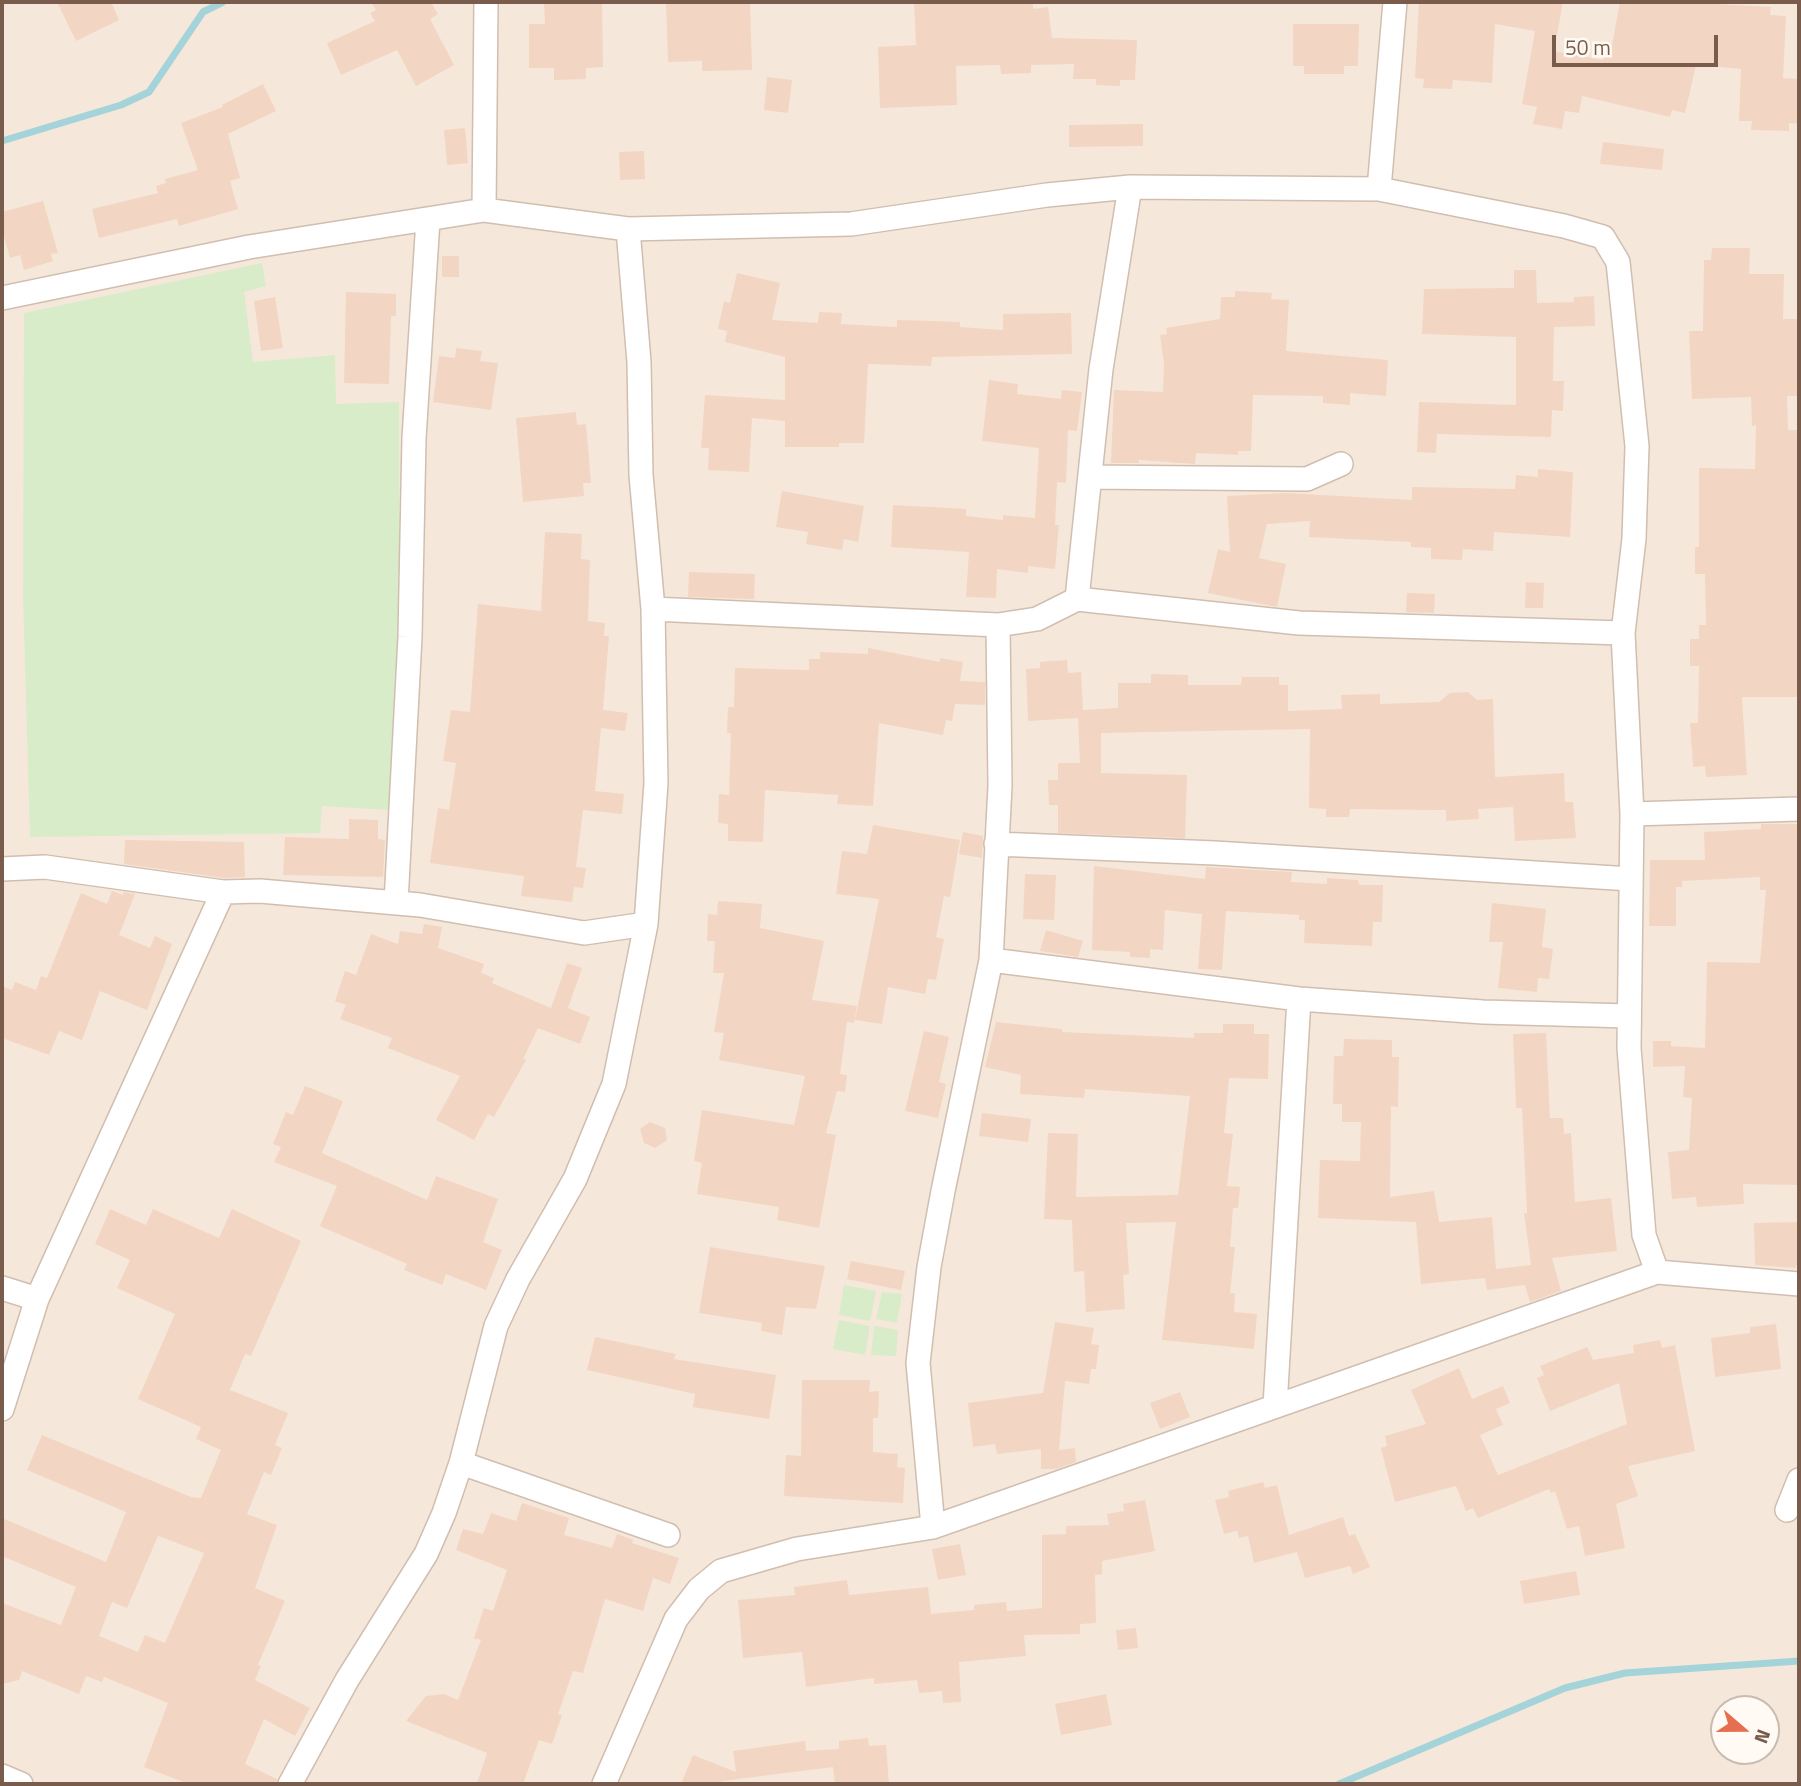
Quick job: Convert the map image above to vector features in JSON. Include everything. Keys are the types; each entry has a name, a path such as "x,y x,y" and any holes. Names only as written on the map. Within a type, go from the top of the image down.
{"street":[{"path":"484,210 486,2"},
{"path":"1379,189 1395,2"},
{"path":"1077,599 1101,369 1130,187"},
{"path":"2,298 249,247 484,210 628,229 851,224 1047,195 1130,187 1379,189 1603,237 1618,262 1637,446 1634,539 1623,634 1632,814 1629,1048 1644,1235 1657,1272"},
{"path":"396,903 410,637 414,438 428,220"},
{"path":"290,1784 348,1680 426,1554 461,1463 496,1326 518,1279 575,1179 614,1084 646,924 656,783 653,609 641,475 639,362 628,229"},
{"path":"1090,477 1307,479 1341,464"},
{"path":"653,609 998,625 1037,618 1077,599 1299,623 1623,634"},
{"path":"933,1527 920,1410 918,1363 922,1313 943,1191 991,960 1000,786 998,625"},
{"path":"1632,814 1799,809"},
{"path":"996,844 1215,853 1631,879"},
{"path":"2,869 45,867 223,892 260,891 396,903 584,933 646,924"},
{"path":"2,1409 37,1299 223,892"},
{"path":"991,960 1299,999 1483,1012 1629,1016"},
{"path":"1275,1406 1299,999"},
{"path":"604,1784 676,1619 699,1589 721,1572 797,1549 933,1527 1657,1272 1799,1284"},
{"path":"2,1289 37,1299"},
{"path":"461,1463 668,1535"},
{"path":"1787,1510 1799,1480"},
{"path":"2,1776 21,1784"}],"shaded area":[{"path":"2,2 1799,2 1799,1784 2,1784"}],"green space":[{"path":"262,263 266,286 244,292 253,362 335,355 336,404 399,402 399,670 388,810 322,806 320,833 30,837 23,595 24,313"},
{"path":"844,1285 876,1291 870,1321 839,1315"},
{"path":"882,1292 902,1294 897,1323 876,1319"},
{"path":"839,1320 870,1326 865,1355 833,1349"},
{"path":"874,1326 898,1330 896,1356 871,1355"}],"building":[{"path":"57,2 111,2 119,20 76,41"},
{"path":"371,2 431,2 438,14 430,19 454,65 416,86 397,50 341,75 327,43 375,21 370,13 376,10"},
{"path":"544,2 602,2 603,67 586,68 586,79 554,80 554,68 529,68 529,24 545,24"},
{"path":"666,2 750,2 752,70 702,71 702,61 668,62"},
{"path":"914,2 1033,2 1033,9 1048,7 1052,38 1137,40 1135,80 1120,80 1120,86 1096,85 1096,79 1073,79 1074,64 1031,65 1031,73 1001,74 1000,65 956,66 957,105 880,108 878,47 916,45"},
{"path":"1419,2 1563,2 1554,51 1603,60 1604,55 1610,56 1620,2 1717,2 1771,7 1770,15 1786,16 1783,78 1799,79 1799,124 1789,123 1789,131 1751,130 1752,121 1739,121 1741,69 1696,65 1685,113 1672,110 1670,117 1582,96 1579,113 1565,111 1562,129 1533,124 1537,107 1522,104 1535,31 1495,24 1492,83 1453,80 1452,89 1423,88 1424,79 1415,78"},
{"path":"1293,24 1359,24 1358,66 1344,66 1344,74 1304,74 1304,66 1293,66"},
{"path":"767,77 792,80 788,113 764,110"},
{"path":"263,84 276,111 228,134 240,178 230,181 238,209 179,226 177,219 99,238 92,209 158,193 156,186 166,183 165,179 198,170 181,123 223,107 222,105"},
{"path":"1143,124 1143,146 1069,147 1069,125"},
{"path":"465,128 468,163 447,165 444,130"},
{"path":"1603,142 1664,149 1662,170 1600,164"},
{"path":"644,151 645,179 620,180 619,152"},
{"path":"43,201 58,253 51,254 53,261 24,270 20,255 10,258 2,229 2,212"},
{"path":"1712,248 1750,248 1749,274 1784,274 1783,319 1799,319 1799,396 1787,396 1788,430 1799,430 1799,697 1742,697 1747,775 1706,777 1705,766 1693,767 1690,723 1698,723 1699,666 1690,666 1690,639 1699,639 1699,625 1706,625 1705,574 1695,574 1695,547 1699,547 1699,468 1755,469 1756,425 1752,426 1751,397 1692,399 1689,331 1703,331 1704,260 1711,260"},
{"path":"442,256 459,256 459,277 442,277"},
{"path":"1514,270 1536,270 1537,303 1574,302 1574,297 1594,296 1595,326 1554,327 1553,381 1564,381 1563,411 1552,410 1551,437 1437,434 1436,453 1417,452 1419,402 1516,405 1516,337 1422,334 1424,289 1514,288"},
{"path":"737,273 780,283 772,320 818,323 819,312 842,313 841,324 897,327 897,320 960,322 960,327 1003,330 1003,314 1071,313 1072,354 932,357 931,366 868,364 864,443 839,443 839,447 785,447 785,421 752,418 749,472 708,470 709,448 701,448 705,395 785,400 785,357 725,342 727,331 718,329 724,301 730,303"},
{"path":"1235,291 1272,293 1271,299 1289,300 1286,351 1388,360 1386,396 1350,393 1350,405 1323,403 1323,396 1253,395 1251,451 1238,451 1238,455 1196,453 1195,464 1139,460 1139,463 1111,463 1114,390 1163,392 1164,364 1160,335 1167,334 1166,328 1220,319 1221,297 1235,297"},
{"path":"346,292 396,294 396,316 391,316 389,384 344,383"},
{"path":"275,297 283,348 261,351 254,301"},
{"path":"456,348 482,351 480,361 498,363 491,410 433,402 439,356 455,358"},
{"path":"989,380 1018,384 1017,394 1061,399 1062,390 1082,392 1077,431 1068,430 1066,483 1057,482 1055,525 1059,525 1055,569 1028,566 1028,573 997,569 996,598 966,597 969,552 891,547 893,505 966,509 966,516 1003,520 1003,515 1035,518 1039,448 982,441"},
{"path":"576,412 577,425 586,424 591,483 583,483 584,496 523,502 516,418"},
{"path":"1538,469 1573,472 1570,537 1494,532 1493,551 1463,549 1462,560 1431,559 1431,548 1411,547 1411,542 1309,537 1310,521 1267,524 1259,558 1286,564 1277,607 1208,593 1218,549 1230,552 1227,496 1285,493 1412,500 1412,487 1515,489 1516,475 1538,477"},
{"path":"782,491 864,506 858,542 844,539 842,550 806,544 808,532 776,527"},
{"path":"545,532 582,534 581,559 590,560 588,621 605,623 604,636 609,636 603,710 628,713 625,731 601,728 595,791 624,794 622,814 583,810 576,867 586,868 583,888 574,887 572,902 521,896 524,876 430,863 438,808 449,810 456,763 443,761 451,710 470,712 478,604 541,611"},
{"path":"689,572 755,574 754,599 688,597"},
{"path":"1526,582 1544,583 1543,608 1525,608"},
{"path":"1407,593 1435,594 1434,613 1406,612"},
{"path":"868,648 940,662 940,658 963,662 960,681 985,682 985,705 955,704 952,721 946,720 943,735 879,723 873,806 837,804 838,795 765,790 763,842 728,841 728,824 718,823 719,794 729,795 731,733 727,733 728,707 734,707 735,668 809,670 809,659 820,659 820,652 868,654"},
{"path":"1067,660 1068,673 1081,672 1083,710 1118,708 1118,683 1151,683 1151,674 1188,675 1188,685 1241,685 1242,677 1279,677 1279,685 1288,685 1288,711 1342,709 1341,695 1380,694 1380,704 1439,702 1450,693 1468,692 1477,700 1493,699 1495,777 1564,773 1565,802 1573,802 1576,838 1515,841 1513,807 1478,809 1479,819 1446,821 1446,810 1350,809 1349,817 1326,817 1326,809 1309,808 1310,729 1101,733 1101,773 1187,775 1185,838 1058,833 1058,805 1049,805 1048,780 1058,780 1058,763 1080,763 1078,718 1028,721 1026,669 1040,668 1040,662"},
{"path":"349,819 378,820 378,839 385,840 383,877 283,875 285,837 349,839"},
{"path":"1761,824 1799,824 1799,1185 1743,1184 1744,1204 1697,1207 1696,1197 1672,1199 1668,1152 1689,1150 1692,1098 1683,1097 1685,1066 1653,1067 1653,1041 1671,1041 1671,1046 1705,1048 1707,962 1760,963 1766,890 1760,890 1760,877 1682,881 1682,887 1676,887 1676,926 1649,926 1650,860 1705,860 1704,832 1761,829"},
{"path":"873,825 960,840 950,897 944,896 936,937 944,939 936,980 928,979 925,994 888,987 882,1024 855,1020 879,899 836,894 842,851 867,854"},
{"path":"963,832 983,836 982,858 959,854"},
{"path":"125,840 244,842 245,877 224,878 124,864"},
{"path":"1094,866 1205,879 1206,867 1292,872 1291,882 1327,884 1327,878 1358,880 1359,885 1383,885 1382,922 1373,922 1372,946 1304,943 1305,920 1299,920 1299,915 1226,911 1222,970 1198,969 1202,914 1165,910 1163,950 1150,949 1150,958 1130,957 1130,952 1092,950"},
{"path":"1025,874 1056,875 1054,920 1023,919"},
{"path":"112,891 123,895 123,892 135,894 119,935 150,948 155,936 172,944 147,1010 100,991 82,1040 59,1031 49,1055 2,1038 2,986 12,990 15,982 36,990 41,976 47,978 81,893 107,904"},
{"path":"718,901 762,904 760,928 824,941 812,1000 857,1006 854,1023 847,1022 840,1074 847,1075 845,1092 837,1091 826,1133 836,1135 819,1228 777,1220 779,1207 697,1194 702,1163 694,1161 702,1110 794,1125 805,1076 719,1060 724,1033 714,1032 724,973 713,973 715,941 707,941 708,914 717,915"},
{"path":"1492,903 1546,909 1542,947 1553,949 1549,979 1538,978 1537,992 1498,988 1503,942 1489,942"},
{"path":"424,924 442,927 438,948 484,964 481,973 494,978 492,983 551,1008 567,963 582,968 568,1008 590,1017 580,1044 538,1028 523,1059 526,1060 494,1117 488,1114 474,1140 436,1120 460,1076 388,1048 392,1038 340,1019 346,1005 335,1001 345,971 356,975 371,934 398,944 400,931 422,934"},
{"path":"1046,930 1083,941 1078,957 1040,951"},
{"path":"996,1022 1062,1029 1062,1032 1194,1038 1194,1033 1223,1033 1223,1024 1254,1024 1254,1034 1269,1034 1268,1079 1229,1078 1224,1133 1233,1134 1227,1186 1240,1187 1238,1208 1233,1208 1230,1247 1235,1247 1230,1293 1235,1293 1234,1312 1257,1314 1254,1349 1162,1340 1176,1222 1126,1223 1129,1274 1123,1275 1125,1309 1086,1312 1084,1271 1074,1272 1072,1220 1044,1219 1048,1133 1078,1134 1076,1197 1178,1195 1190,1096 1085,1089 1084,1098 1020,1094 1021,1075 985,1067"},
{"path":"924,1031 949,1037 939,1082 946,1084 938,1118 905,1111"},
{"path":"1546,1033 1550,1118 1563,1118 1564,1134 1571,1133 1575,1202 1611,1198 1617,1251 1552,1258 1561,1291 1530,1302 1525,1285 1487,1290 1485,1278 1421,1284 1416,1222 1318,1218 1320,1160 1360,1161 1361,1122 1342,1122 1342,1104 1333,1104 1334,1056 1343,1056 1344,1039 1392,1040 1392,1057 1399,1057 1398,1107 1391,1106 1390,1197 1434,1191 1439,1222 1492,1217 1496,1269 1531,1265 1524,1213 1527,1213 1522,1108 1516,1108 1513,1034"},
{"path":"305,1086 343,1101 322,1153 427,1200 436,1176 498,1199 483,1242 502,1250 486,1290 446,1274 442,1285 404,1270 407,1264 320,1226 337,1186 274,1162 281,1147 273,1144 286,1112 293,1115"},
{"path":"982,1113 1031,1119 1028,1142 979,1136"},
{"path":"650,1122 665,1128 667,1140 655,1148 644,1143 640,1129"},
{"path":"110,1209 146,1225 153,1209 219,1238 232,1209 301,1241 251,1356 245,1354 230,1390 288,1413 275,1445 282,1448 271,1475 264,1472 247,1514 277,1525 255,1588 285,1601 258,1665 261,1666 255,1680 310,1708 295,1736 264,1719 245,1764 277,1779 276,1784 189,1784 144,1767 168,1703 104,1677 102,1682 86,1676 79,1694 22,1671 19,1680 2,1684 2,1603 61,1625 76,1587 2,1556 2,1518 106,1562 126,1512 27,1470 42,1435 191,1497 201,1498 221,1450 196,1439 201,1427 138,1399 175,1314 117,1288 130,1260 95,1244","holes":["158,1536 204,1553 165,1643 145,1635 138,1652 99,1636 112,1602 127,1608"]},
{"path":"1799,1222 1799,1264 1796,1268 1755,1265 1754,1223"},
{"path":"710,1247 825,1266 816,1309 786,1307 782,1335 761,1331 762,1323 699,1313"},
{"path":"851,1261 905,1271 901,1290 847,1279"},
{"path":"1055,1322 1094,1328 1091,1344 1099,1345 1096,1369 1091,1369 1089,1384 1065,1381 1059,1450 1075,1448 1076,1462 1056,1469 1041,1469 1041,1449 997,1454 995,1444 973,1447 968,1403 1043,1393"},
{"path":"1776,1324 1781,1369 1715,1377 1711,1338 1750,1333 1750,1327"},
{"path":"595,1337 676,1354 674,1359 776,1375 769,1419 693,1407 695,1394 587,1370"},
{"path":"1660,1340 1662,1348 1675,1345 1695,1451 1628,1466 1638,1496 1616,1504 1625,1548 1585,1556 1579,1526 1567,1529 1555,1491 1551,1493 1549,1489 1478,1518 1473,1508 1466,1511 1456,1486 1395,1502 1381,1448 1387,1446 1385,1436 1426,1424 1411,1390 1459,1368 1472,1399 1503,1386 1510,1403 1496,1409 1503,1425 1480,1435 1498,1475 1627,1424 1619,1383 1550,1411 1537,1378 1544,1375 1540,1366 1587,1347 1593,1360 1634,1353 1633,1345"},
{"path":"802,1380 870,1380 869,1392 879,1391 878,1418 873,1418 873,1452 898,1454 897,1467 905,1468 903,1503 784,1496 786,1455 801,1456"},
{"path":"1180,1392 1190,1417 1160,1429 1150,1403"},
{"path":"1263,1482 1265,1488 1277,1485 1289,1535 1343,1517 1349,1536 1355,1534 1370,1567 1353,1574 1350,1566 1305,1578 1297,1552 1254,1563 1248,1536 1239,1538 1237,1531 1224,1534 1215,1500 1229,1497 1228,1491"},
{"path":"1145,1500 1155,1551 1102,1561 1102,1574 1095,1575 1096,1623 1080,1624 1080,1634 1024,1635 1026,1656 959,1662 961,1702 943,1703 942,1691 919,1693 917,1680 874,1684 874,1678 806,1687 802,1652 743,1658 738,1600 795,1595 794,1587 847,1580 849,1595 928,1587 931,1614 974,1610 974,1605 1006,1602 1007,1611 1042,1608 1042,1535 1066,1534 1066,1526 1109,1525 1107,1514 1124,1511 1123,1504"},
{"path":"522,1503 569,1518 564,1535 612,1548 617,1534 633,1540 632,1543 679,1558 670,1584 653,1578 643,1611 605,1599 583,1673 573,1671 558,1714 562,1715 552,1744 539,1740 523,1784 477,1784 487,1753 406,1721 426,1696 444,1694 458,1700 481,1640 474,1638 484,1608 493,1611 507,1570 456,1550 463,1529 483,1534 491,1513 516,1521"},
{"path":"960,1544 966,1575 938,1580 932,1549"},
{"path":"1576,1571 1580,1595 1524,1604 1520,1581"},
{"path":"1136,1628 1138,1648 1118,1650 1116,1630"},
{"path":"1106,1694 1112,1725 1061,1735 1055,1704"},
{"path":"868,1738 869,1746 886,1745 889,1784 835,1784 833,1767 722,1781 720,1784 681,1784 693,1755 736,1772 733,1751 805,1741 806,1751 839,1749 839,1741"}],"waterway":[{"path":"2,141 121,105 149,92 203,12 223,2"},
{"path":"1339,1784 1565,1688 1625,1673 1799,1661"}]}
